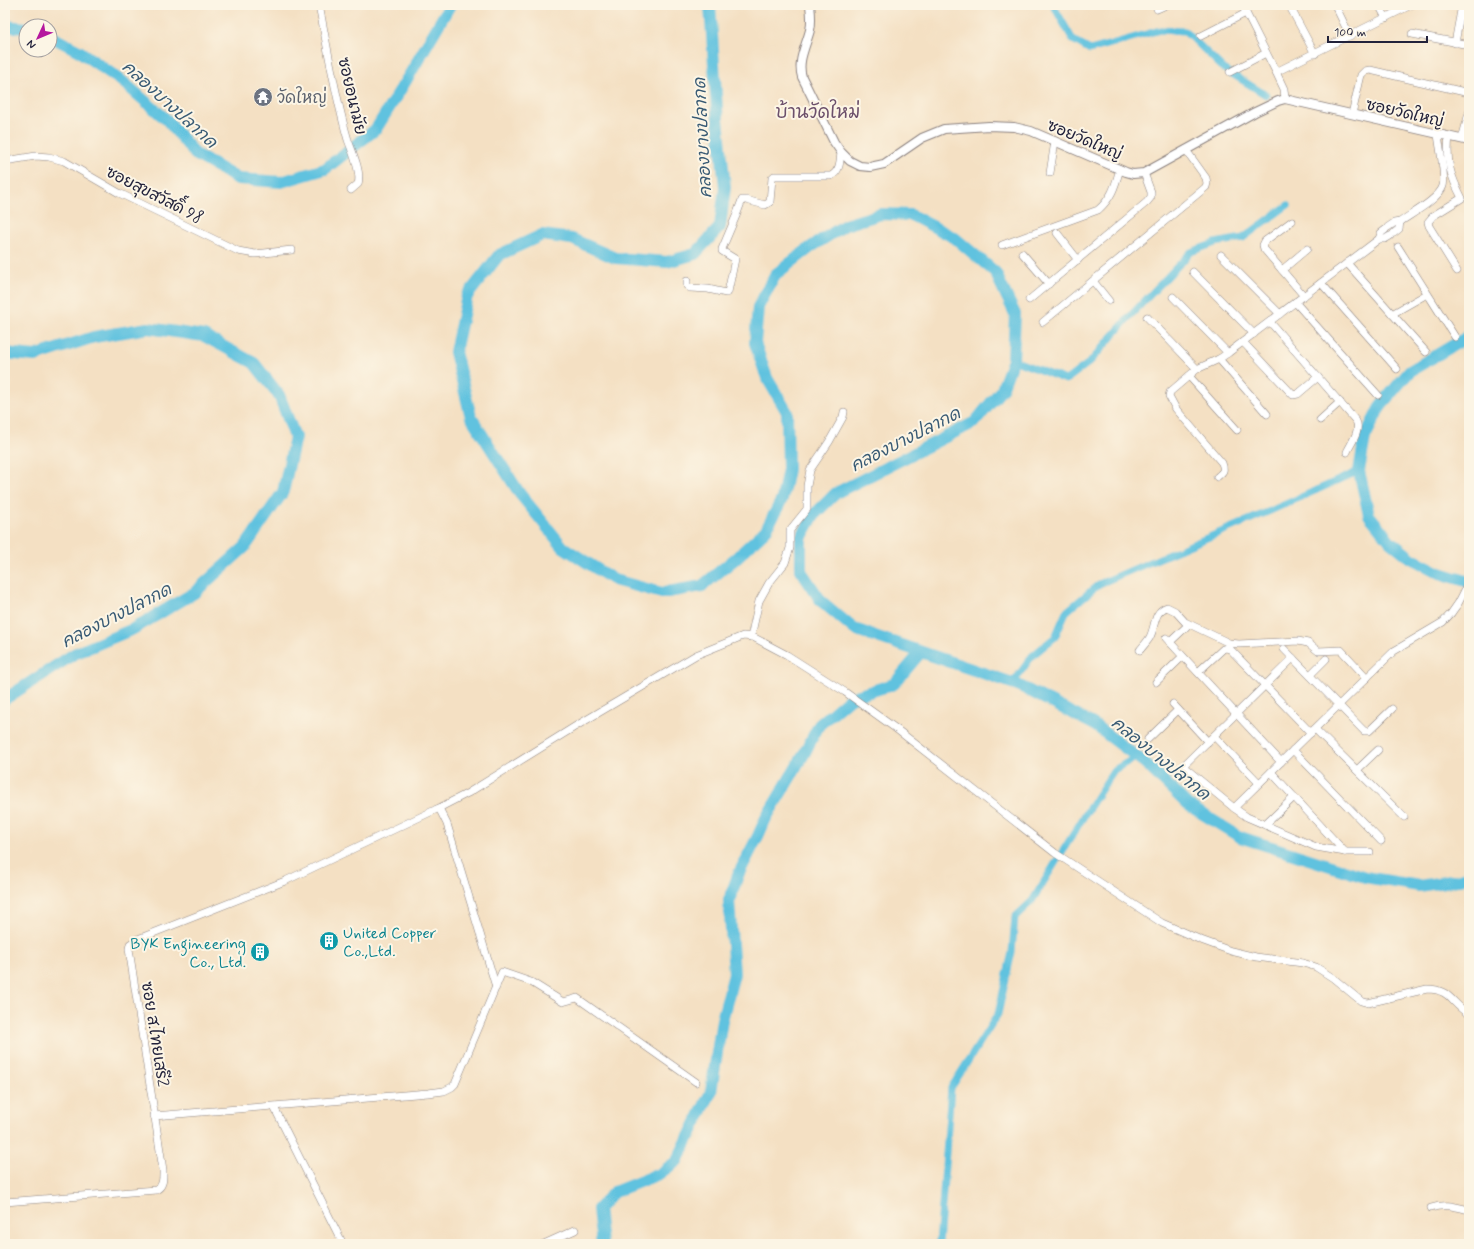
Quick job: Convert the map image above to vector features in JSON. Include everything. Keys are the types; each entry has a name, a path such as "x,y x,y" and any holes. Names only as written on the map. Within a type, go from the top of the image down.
{"street":[{"path":"320,7 327,5"},
{"name":"ซอยวัดใหญ่","path":"810,5 812,15 800,68 802,77 834,142 850,161 860,166 870,168 884,164 932,133 944,129 989,126 1014,127 1031,131 1133,174 1144,173"},
{"path":"1157,9 1166,5"},
{"path":"1029,300 1151,197 1151,192 1144,173 1255,112 1285,99 1284,89 1242,5"},
{"path":"1289,5 1315,54"},
{"path":"1335,5 1350,36"},
{"path":"1379,5 1386,18"},
{"path":"1276,72 1315,54 1411,5"},
{"path":"1455,43 1462,5"},
{"name":"ซอยอนามัย","path":"320,7 335,86 359,180 358,184 351,190"},
{"path":"1201,36 1246,13"},
{"path":"1412,34 1469,45"},
{"path":"1230,72 1266,53"},
{"path":"1352,114 1360,75 1365,71 1370,70 1469,93"},
{"name":"ซอยวัดใหญ่","path":"1285,99 1466,140"},
{"path":"1466,140 1469,116"},
{"path":"1379,239 1381,232 1394,223 1400,222 1436,196 1444,185 1438,134"},
{"path":"1449,136 1447,152 1448,162 1456,187 1465,197 1432,216 1428,222 1457,271"},
{"path":"1050,173 1055,141"},
{"path":"1043,322 1206,187 1206,178 1193,162 1186,150"},
{"path":"687,281 687,286 690,288 708,289 726,293 728,292 735,259 722,249 742,200 767,205 770,202 772,178 774,176 831,176 836,174 842,152"},
{"name":"ซอยสุขสวัสดิ์ 98","path":"5,161 36,156 49,157 64,161 119,193 238,251 255,254 292,250"},
{"path":"1002,245 1098,210 1112,195 1120,169"},
{"path":"1292,221 1263,245 1264,250 1304,296"},
{"path":"1217,477 1223,472 1224,469 1222,463 1176,409 1168,396 1172,389 1197,369 1219,360 1379,239 1385,239 1399,229 1400,222"},
{"path":"1057,233 1078,260"},
{"path":"1398,247 1455,337"},
{"path":"1282,270 1307,249"},
{"path":"1022,253 1049,284"},
{"path":"1221,255 1280,314"},
{"path":"1347,263 1426,352"},
{"path":"1193,272 1254,334"},
{"path":"1093,280 1109,301"},
{"path":"1321,282 1397,369"},
{"path":"1392,314 1427,294"},
{"path":"1173,297 1228,353"},
{"path":"1295,302 1378,395"},
{"path":"1147,317 1197,369"},
{"path":"1270,322 1356,421 1358,426 1347,452"},
{"path":"1243,342 1293,395 1298,394 1318,377"},
{"path":"1219,360 1267,414"},
{"path":"1189,376 1237,430"},
{"path":"1320,420 1340,402"},
{"path":"751,637 759,601 769,583 785,563 790,548 790,530 807,509 807,486 810,470 829,442 843,418 844,412"},
{"path":"1234,808 1394,651 1443,622 1455,608 1466,588 1469,579"},
{"path":"1140,650 1150,636 1157,613 1161,609 1167,607 1175,611 1185,622 1229,643 1239,644 1298,640 1308,643 1318,651 1341,650 1367,678"},
{"path":"1186,627 1168,640 1182,657 1237,713 1281,762"},
{"path":"496,987 446,824 440,810 438,810 696,654 743,636 751,637 787,655 845,692 918,745 1064,860 1162,923 1231,951 1246,955 1303,963 1316,967 1333,978 1361,1002 1368,1003 1427,989 1436,989 1445,992 1469,1014"},
{"path":"1198,672 1226,648 1230,649 1313,731 1357,770 1404,818"},
{"path":"1284,648 1364,731 1369,731 1392,709"},
{"path":"1156,682 1182,657"},
{"path":"1293,658 1184,765 1184,767 1247,817 1316,847 1345,852 1370,852"},
{"path":"1310,675 1326,659"},
{"path":"1148,739 1176,707 1208,742"},
{"path":"1214,736 1259,783"},
{"path":"1293,750 1381,841"},
{"path":"1357,770 1378,750"},
{"path":"1270,772 1345,852"},
{"path":"1265,825 1294,797"},
{"name":"ซอย ส.ไทยเสรี2","path":"5,1202 156,1190 160,1188 163,1181 163,1170 129,949 130,944 138,939 285,881 438,810"},
{"path":"154,1116 435,1093 448,1090 454,1084 502,972 531,982 563,1002 577,998 696,1082"},
{"path":"274,1107 343,1244"},
{"path":"1430,1208 1438,1205 1448,1205 1469,1210"},
{"path":"544,1244 575,1230"}],"waterway":[{"name":"คลองบางปลากด","path":"58,40 79,51 123,82 167,120 195,154 238,179 281,182 325,169 376,129 450,5"},
{"name":"คลองบางปลากด","path":"710,5 717,109 725,187 720,227 695,254 667,262 615,258 572,239 542,235 499,255 467,296 455,352 471,417 520,494 563,547 614,580 662,593 702,586 736,558 766,530 782,499 788,469 787,412 767,378 755,343 758,307 776,274 811,247 845,225 881,214 911,215 955,238 995,272 1015,314 1013,360 1002,389 975,422 836,493 814,515 801,538 801,571 821,601 854,629 1018,685 1093,724 1145,763 1188,805 1240,837 1365,877 1419,886 1457,880 1469,876"},
{"path":"1053,5 1073,40 1090,50 1160,30 1185,31 1224,69 1266,95"},
{"name":"คลองบางปลากด","path":"5,26 18,27"},
{"path":"1013,360 1066,380 1090,362 1130,316 1191,252 1215,243 1243,238 1288,205"},
{"name":"คลองบางปลากด","path":"5,353 35,356 94,337 148,328 204,336 254,363 279,395 295,437 283,492 245,547 194,593 133,629 74,654 5,699"},
{"path":"1469,336 1410,371 1381,405 1365,437 1359,471 1369,515 1390,541 1411,558 1440,573 1469,582"},
{"path":"1013,683 1032,656 1055,637 1066,612 1099,584 1270,511 1359,471"},
{"path":"602,1244 598,1209 614,1192 659,1174 677,1161 711,1092 722,1020 734,974 729,900 739,873 766,818 803,756 819,725 850,698 894,684 921,652"},
{"path":"939,1244 951,1088 998,1014 1012,952 1015,917 1032,901 1114,770 1136,757"}],"place":[{"name":"วัดใหญ่","path":"263,97"},
{"name":"United Copper Co.,Ltd.","path":"329,941"},
{"name":"BYK Engineering Co., Ltd.","path":"260,952"}],"district":[{"name":"บ้านวัดใหม่","path":"818,112"}]}
